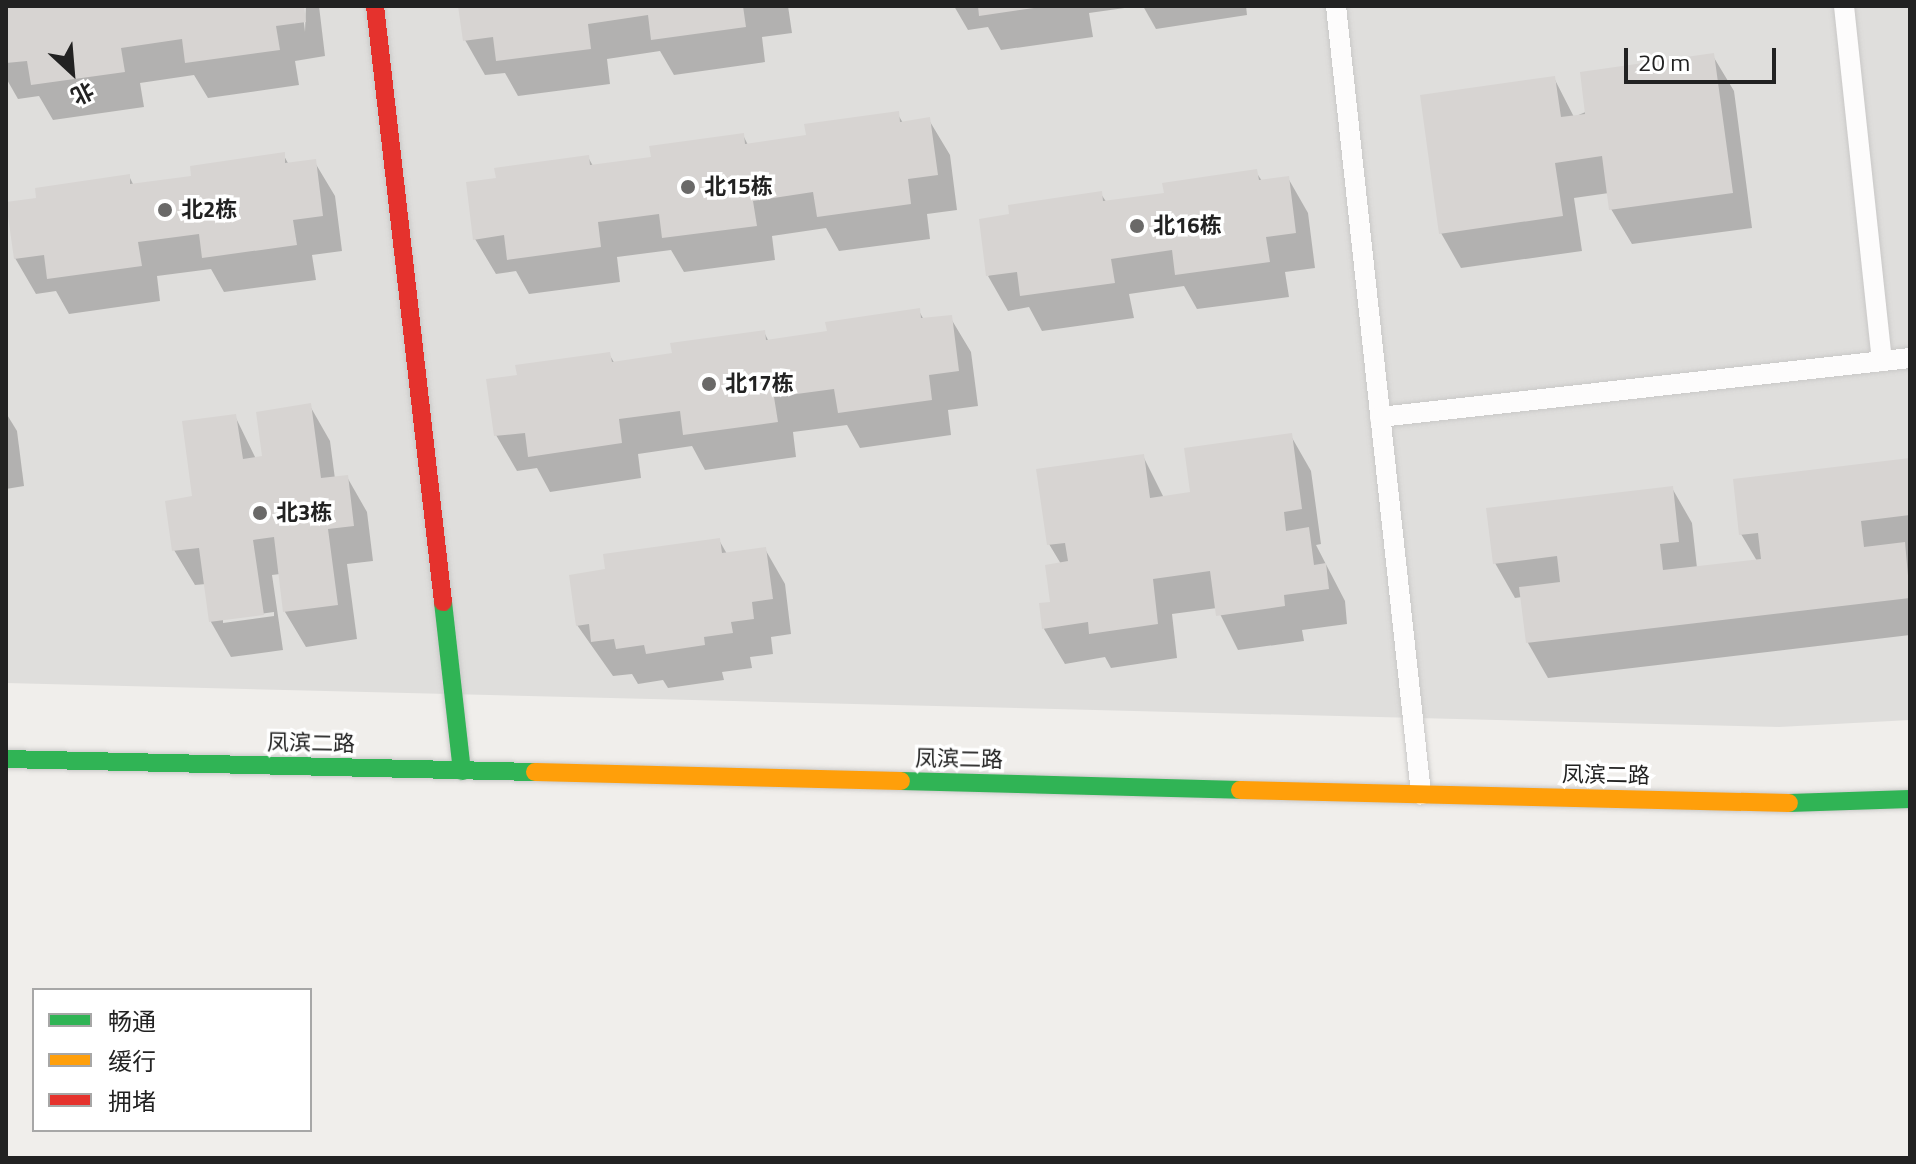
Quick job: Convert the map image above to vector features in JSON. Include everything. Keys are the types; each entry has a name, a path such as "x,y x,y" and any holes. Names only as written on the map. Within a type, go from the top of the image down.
{"street":[{"path":"375,6 462,771"},
{"name":"凤滨二路","path":"6,759 1780,803 1910,799"}],"lane":[{"path":"1336,6 1421,794"},
{"path":"1844,6 1882,361"},
{"path":"1380,417 1910,358"}],"shaded area":[{"path":"6,6 1910,6 1910,720 1779,727 6,683"}],"building":[{"path":"6,6 304,6 306,22 276,26 280,50 185,63 182,39 121,48 125,72 31,85 27,61 6,63"},
{"path":"458,6 743,6 746,27 651,40 648,15 588,24 591,49 496,61 493,37 463,41"},
{"path":"978,6 1034,6 1034,8 979,16"},
{"path":"1714,53 1733,193 1609,210 1602,156 1555,163 1563,216 1439,234 1420,95 1555,76 1561,117 1585,114 1580,72"},
{"name":"北15栋","path":"899,111 900,122 930,117 938,175 908,179 911,204 817,217 813,192 753,201 757,226 662,238 659,214 598,222 601,247 507,260 504,235 473,240 466,182 496,178 494,168 589,155 590,165 651,157 649,146 744,133 745,144 806,135 804,124"},
{"name":"北2栋","path":"285,152 285,163 316,159 323,216 293,220 297,245 202,258 199,234 138,242 142,266 47,279 44,255 14,259 6,202 36,198 35,188 130,174 130,184 191,176 190,166"},
{"name":"北16栋","path":"1257,169 1259,180 1289,176 1296,233 1266,237 1270,262 1175,275 1172,250 1111,259 1115,283 1020,296 1017,272 986,276 979,219 1009,214 1008,205 1102,191 1103,201 1164,193 1162,183"},
{"name":"北17栋","path":"920,308 921,318 952,315 959,371 929,375 932,400 838,413 834,389 774,397 778,422 683,435 680,411 619,419 622,443 528,457 525,433 494,436 486,379 517,375 515,365 610,352 612,362 672,353 670,343 765,330 766,340 827,331 825,322"},
{"name":"北3栋","path":"311,403 321,478 348,475 354,526 328,529 338,605 283,612 274,537 253,540 264,615 209,622 199,548 172,551 165,501 192,496 182,421 236,414 243,459 262,456 256,412"},
{"path":"1292,433 1302,509 1284,512 1286,531 1309,527 1314,565 1326,563 1329,589 1284,595 1285,606 1216,616 1210,571 1153,579 1158,624 1089,634 1088,622 1042,629 1039,603 1050,602 1045,565 1068,561 1065,543 1047,545 1036,469 1144,454 1150,498 1190,492 1184,448"},
{"path":"1910,458 1910,515 1861,521 1864,547 1905,542 1910,598 1526,643 1519,587 1560,582 1557,556 1493,564 1486,508 1673,486 1679,542 1660,544 1663,570 1761,559 1758,533 1739,535 1733,479"},
{"path":"720,538 722,553 766,547 773,599 752,602 754,619 731,622 733,633 704,637 705,645 646,654 644,645 616,649 614,639 591,642 589,624 576,626 569,575 605,569 603,554"}],"traffic: fast":[{"path":"443,602 462,771"},
{"path":"6,759 535,772"},
{"path":"901,781 1240,790"},
{"path":"1789,803 1910,799"}],"traffic: slow":[{"path":"535,772 901,781"},
{"path":"1240,790 1789,803"}],"traffic: jam":[{"path":"375,6 443,602"}],"place":[{"name":"北15栋","path":"688,187"},
{"name":"北2栋","path":"165,210"},
{"name":"北16栋","path":"1137,226"},
{"name":"北17栋","path":"709,384"},
{"name":"北3栋","path":"260,513"}]}
